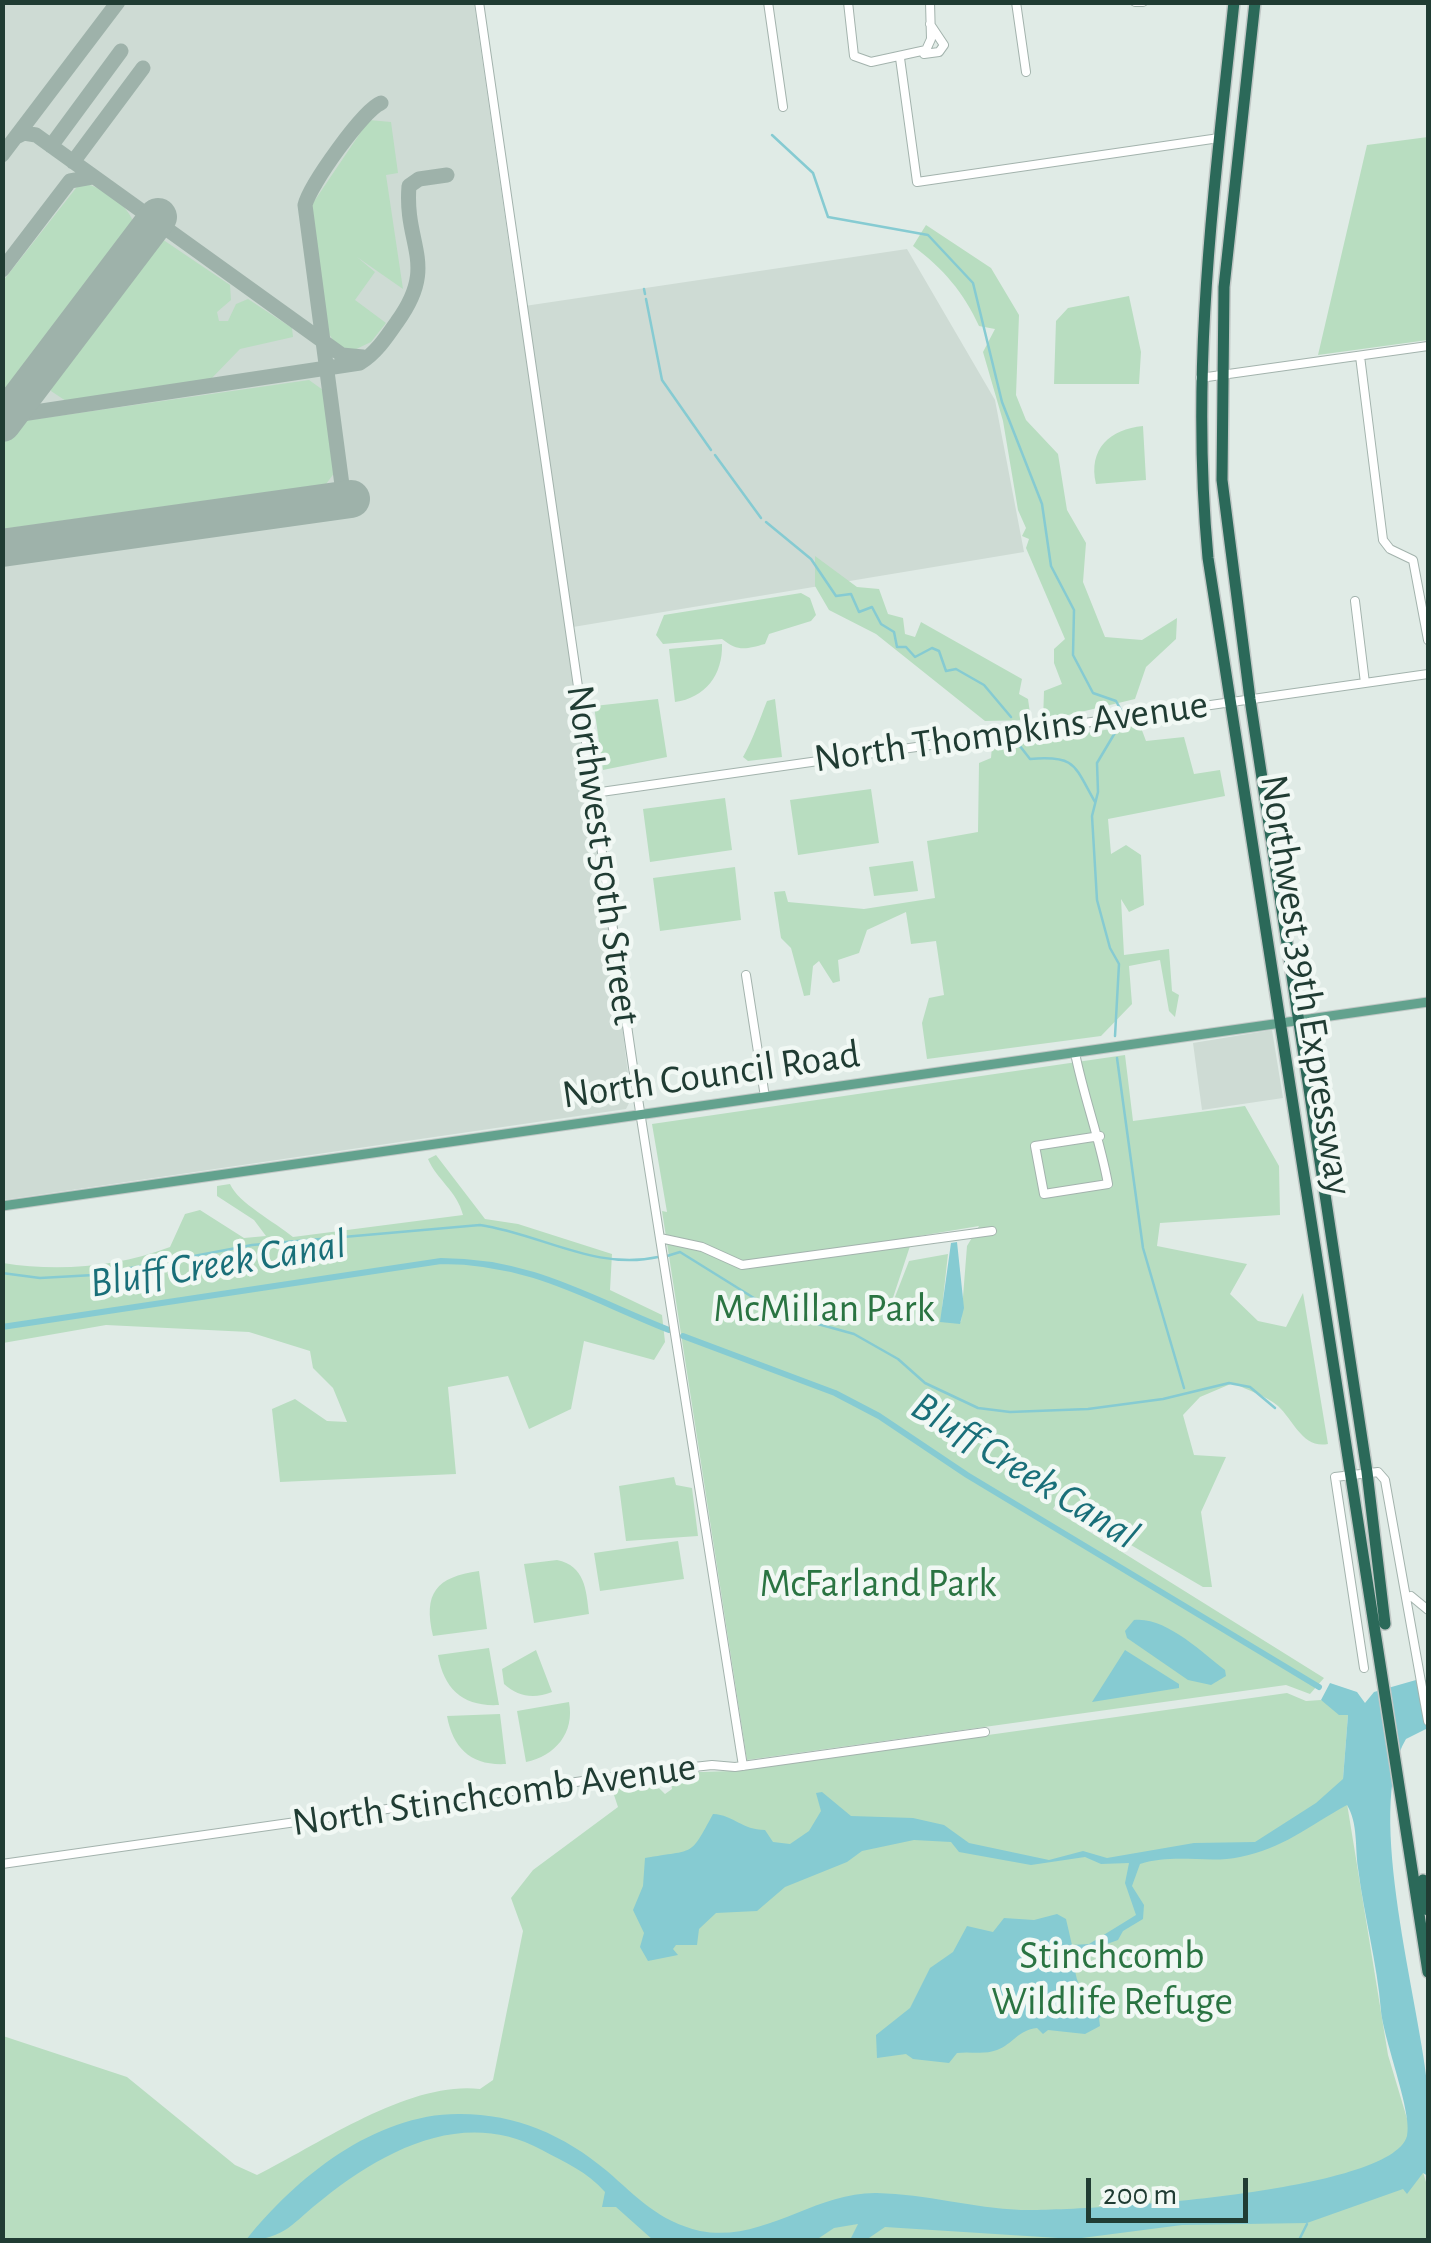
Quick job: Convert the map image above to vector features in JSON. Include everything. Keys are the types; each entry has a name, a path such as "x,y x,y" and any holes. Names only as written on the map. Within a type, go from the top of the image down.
{"highway":[{"name":"Northwest 39th Expressway","path":"1234,2 1203,281 1199,378 1205,523 1349,1475 1388,1673 1420,1885 1428,1972"},
{"name":"Northwest 39th Expressway","path":"1255,2 1224,287 1220,376 1225,520 1367,1472 1388,1673"},
{"path":"1227,66 1248,69"},
{"path":"1219,138 1240,138"},
{"path":"1205,523 1225,520"},
{"name":"Northwest 39th Expressway","path":"1420,1885 1428,1910"}],"main road":[{"name":"North Council Road","path":"2,1206 1428,1002"}],"street":[{"name":"Northwest 50th Street","path":"479,2 641,1115 743,1766"},
{"path":"768,2 784,107"},
{"path":"848,2 854,56 866,62 943,49 943,40 930,24"},
{"path":"921,54 929,45 930,2"},
{"path":"1016,2 1026,72"},
{"path":"900,58 916,182 1219,138"},
{"path":"1199,378 1428,346"},
{"path":"1360,356 1384,540 1390,549 1413,560 1428,640"},
{"path":"1355,601 1365,683"},
{"name":"North Thompkins Avenue","path":"594,793 1428,674"},
{"path":"746,975 764,1097"},
{"path":"1076,1053 1086,1110 1100,1136 1108,1184 1044,1194 1035,1146 1100,1136"},
{"path":"660,1238 702,1247 742,1265 992,1231"},
{"path":"1364,1668 1336,1478 1378,1472 1385,1480 1408,1592 1428,1721"},
{"path":"1408,1592 1428,1612 1414,1626"},
{"name":"North Stinchcomb Avenue","path":"2,1864 639,1773 743,1766 986,1732"}],"shaded area":[{"path":"2,3 474,3 518,307 907,249 995,400 1024,552 567,628 611,933 631,1099 626,1109 3,1200"},
{"path":"1272,1030 1283,1098 1202,1110 1193,1043"}],"green space":[{"path":"369,120 391,122 398,173 386,175 403,289 357,257 375,272 355,300 386,323 371,342 350,352 337,346 327,331 311,206"},
{"path":"1428,137 1428,340 1318,355 1367,145"},
{"path":"80,183 113,197 134,225 3,403 3,281"},
{"path":"926,225 991,268 1019,315 1016,395 1026,420 1058,454 1067,510 1086,543 1083,582 1105,637 1142,640 1177,618 1176,639 1146,667 1135,699 1043,721 1044,691 1062,684 1054,663 1054,649 1065,639 1026,548 1029,539 1022,536 1026,528 1018,510 1003,421 983,352 995,329 979,326 952,282 913,246"},
{"path":"162,239 230,285 231,300 217,312 219,321 228,321 236,304 248,299 292,328 293,337 240,349 209,381 66,401 51,391 52,378 152,244"},
{"path":"1129,296 1141,352 1139,384 1054,384 1056,321 1068,308"},
{"path":"309,380 323,390 335,472 326,484 3,529 3,444 23,421"},
{"path":"1143,426 1146,480 1096,484 1095,461 1104,443 1121,431"},
{"path":"815,556 857,587 879,589 888,614 903,618 905,634 915,637 921,622 1022,679 1019,694 1028,699 1031,720 985,721 876,634 829,610 815,586"},
{"path":"801,593 810,598 816,615 811,621 769,634 765,644 742,648 722,639 663,644 656,635 664,615"},
{"path":"722,644 719,666 710,683 695,696 675,702 669,649"},
{"path":"658,699 667,757 603,770 594,706"},
{"path":"775,699 782,757 748,761 743,757 767,701"},
{"path":"1140,725 1146,741 1184,737 1194,774 1220,770 1225,796 1108,819 1111,854 1126,845 1141,855 1144,905 1129,912 1121,899 1124,955 1169,949 1172,991 1179,995 1175,1017 1169,1011 1160,960 1129,966 1132,1004 1101,1036 927,1059 922,1023 929,998 944,995 936,941 911,944 906,912 867,930 859,953 838,960 840,981 833,983 819,961 813,966 810,995 804,996 791,948 781,938 774,892 785,891 788,902 864,909 935,898 927,841 978,832 979,763 991,758 992,746"},
{"path":"871,789 879,843 798,855 790,800"},
{"path":"725,798 732,850 650,862 643,809"},
{"path":"913,861 918,891 874,896 869,867"},
{"path":"735,867 741,920 660,931 653,878"},
{"path":"1125,1055 1133,1121 1245,1106 1279,1166 1280,1215 1160,1223 1157,1246 1247,1264 1230,1294 1258,1321 1286,1327 1303,1293 1328,1444 1305,1438 1273,1402 1233,1383 1200,1397 1183,1415 1194,1455 1226,1457 1201,1512 1212,1587 1203,1587 1057,1502 1053,1509 1324,1678 1310,1694 1286,1685 747,1760 652,1124","holes":["979,1226 967,1246 961,1322 942,1308 948,1254 909,1261 884,1325 913,1237"]},
{"path":"436,1155 485,1219 518,1224 612,1254 610,1290 662,1315 665,1342 654,1360 584,1341 571,1409 529,1429 508,1376 448,1387 456,1474 280,1482 272,1409 295,1399 327,1421 347,1422 333,1388 313,1368 310,1351 249,1332 106,1325 3,1343 3,1263 88,1266 150,1254 170,1247 185,1214 200,1210 244,1238 266,1236 254,1220 217,1196 217,1186 230,1184 249,1205 293,1237 463,1215 428,1159"},
{"path":"674,1477 676,1485 692,1488 698,1536 626,1541 619,1486"},
{"path":"678,1541 684,1579 600,1591 594,1553"},
{"path":"557,1560 579,1573 589,1614 534,1623 524,1564"},
{"path":"479,1571 487,1629 433,1636 430,1609 436,1590 452,1578"},
{"path":"489,1648 499,1705 476,1703 458,1694 445,1678 438,1655"},
{"path":"536,1650 552,1692 533,1696 515,1692 504,1684 502,1669"},
{"name":"Stinchcomb Wildlife Refuge","path":"1287,1693 1306,1701 1321,1700 1348,1715 1343,1779 1388,2055 1426,2182 1428,2240 3,2240 3,2036 127,2077 235,2165 257,2175 394,2105 452,2089 480,2089 493,2080 523,1931 511,1898 533,1870 618,1807 610,1783 652,1781 665,1794 672,1789 670,1773 732,1771"},
{"path":"569,1702 569,1724 561,1741 546,1754 526,1762 517,1711"},
{"path":"500,1714 506,1764 483,1762 466,1753 454,1738 447,1716"}],"water":[{"path":"957,1242 964,1308 960,1324 940,1322 951,1243"},
{"path":"1134,1620 1146,1620 1171,1630 1225,1670 1226,1676 1211,1685 1188,1680 1127,1638 1125,1631"},
{"path":"1125,1650 1179,1684 1179,1688 1092,1702"},
{"path":"1428,1680 1428,1728 1406,1739 1394,1771 1390,1812 1398,1910 1429,2103 1428,2176 1423,2173 1407,2194 1403,2189 1307,2223 1182,2225 1074,2239 885,2227 866,2240 850,2240 858,2224 834,2228 816,2240 653,2240 616,2207 602,2207 605,2192 567,2163 513,2138 455,2134 399,2150 347,2181 280,2233 246,2240 289,2194 340,2153 398,2124 460,2114 501,2118 556,2137 591,2158 660,2214 685,2227 723,2233 768,2224 854,2195 895,2194 1021,2210 1104,2207 1293,2185 1348,2172 1388,2156 1407,2136 1408,2126 1383,2024 1355,1827 1347,1805 1282,1843 1255,1853 1228,1859 1166,1859 1140,1864 1132,1886 1144,1905 1143,1919 1123,1931 1118,1940 1076,1955 1078,1982 1108,2012 1099,2018 1100,2026 1085,2034 1048,2030 1043,2034 1037,2028 1030,2029 997,2050 957,2053 949,2063 913,2059 906,2054 877,2058 876,2035 910,2008 930,1968 953,1952 967,1926 993,1932 1004,1918 1034,1920 1057,1914 1066,1919 1072,1945 1089,1944 1136,1915 1125,1883 1129,1863 1101,1864 1085,1857 1031,1865 959,1852 951,1842 914,1840 862,1851 847,1862 785,1887 757,1911 716,1913 699,1929 697,1945 676,1945 673,1949 678,1955 648,1961 640,1947 644,1933 633,1910 643,1886 645,1858 689,1849 713,1814 765,1830 773,1842 790,1844 809,1831 821,1811 816,1793 822,1792 851,1816 913,1818 944,1825 969,1843 1049,1860 1083,1851 1107,1858 1194,1843 1255,1842 1316,1803 1343,1779 1348,1715 1339,1715 1321,1700 1330,1683 1357,1692 1365,1703 1374,1692"}],"waterway":[{"path":"772,135 813,173 828,217 928,235 973,283 1002,402 1042,504 1051,566 1074,610 1073,655 1093,693 1116,701 1122,712"},
{"path":"644,289 645,294"},
{"path":"646,299 662,380 711,450"},
{"path":"715,455 761,518"},
{"path":"766,522 811,559 836,596 851,594 859,612 872,607 881,624 894,632 897,647 906,647 915,657 932,648 939,651 946,671 956,669 984,685 1011,717"},
{"path":"1115,1036 1119,964 1110,948 1097,900 1092,816 1098,792 1097,763 1122,721"},
{"path":"1016,741 1030,759 1057,759 1072,765 1095,802"},
{"path":"1117,1058 1143,1248 1184,1388"},
{"path":"2,1273 40,1278 94,1275 252,1245 480,1225 613,1259 658,1257"},
{"path":"667,1256 680,1252 778,1313 854,1334 898,1359 925,1383 978,1408 1010,1412 1088,1409 1163,1399 1229,1383 1250,1387 1275,1408"},
{"name":"Bluff Creek Canal","path":"2,1327 441,1261 531,1274 669,1330"},
{"name":"Bluff Creek Canal","path":"683,1336 835,1393 879,1416 967,1475 1319,1687"},
{"path":"1299,2240 1307,2224"}],"taxiway":[{"path":"2,155 118,2"},
{"path":"51,146 121,51"},
{"path":"73,162 143,68"},
{"path":"319,503 337,497 342,485 305,205 338,149 381,103"},
{"path":"16,137 24,133 36,135 342,355 363,357"},
{"path":"2,417 360,363 389,334 416,285 418,269 409,186 419,179 447,175"},
{"path":"2,270 70,181 92,177"}],"runway":[{"path":"2,423 158,217"},
{"path":"2,548 351,499"}],"park label":[{"name":"McMillan Park","path":"824,1309"},
{"name":"McFarland Park","path":"878,1584"}]}
